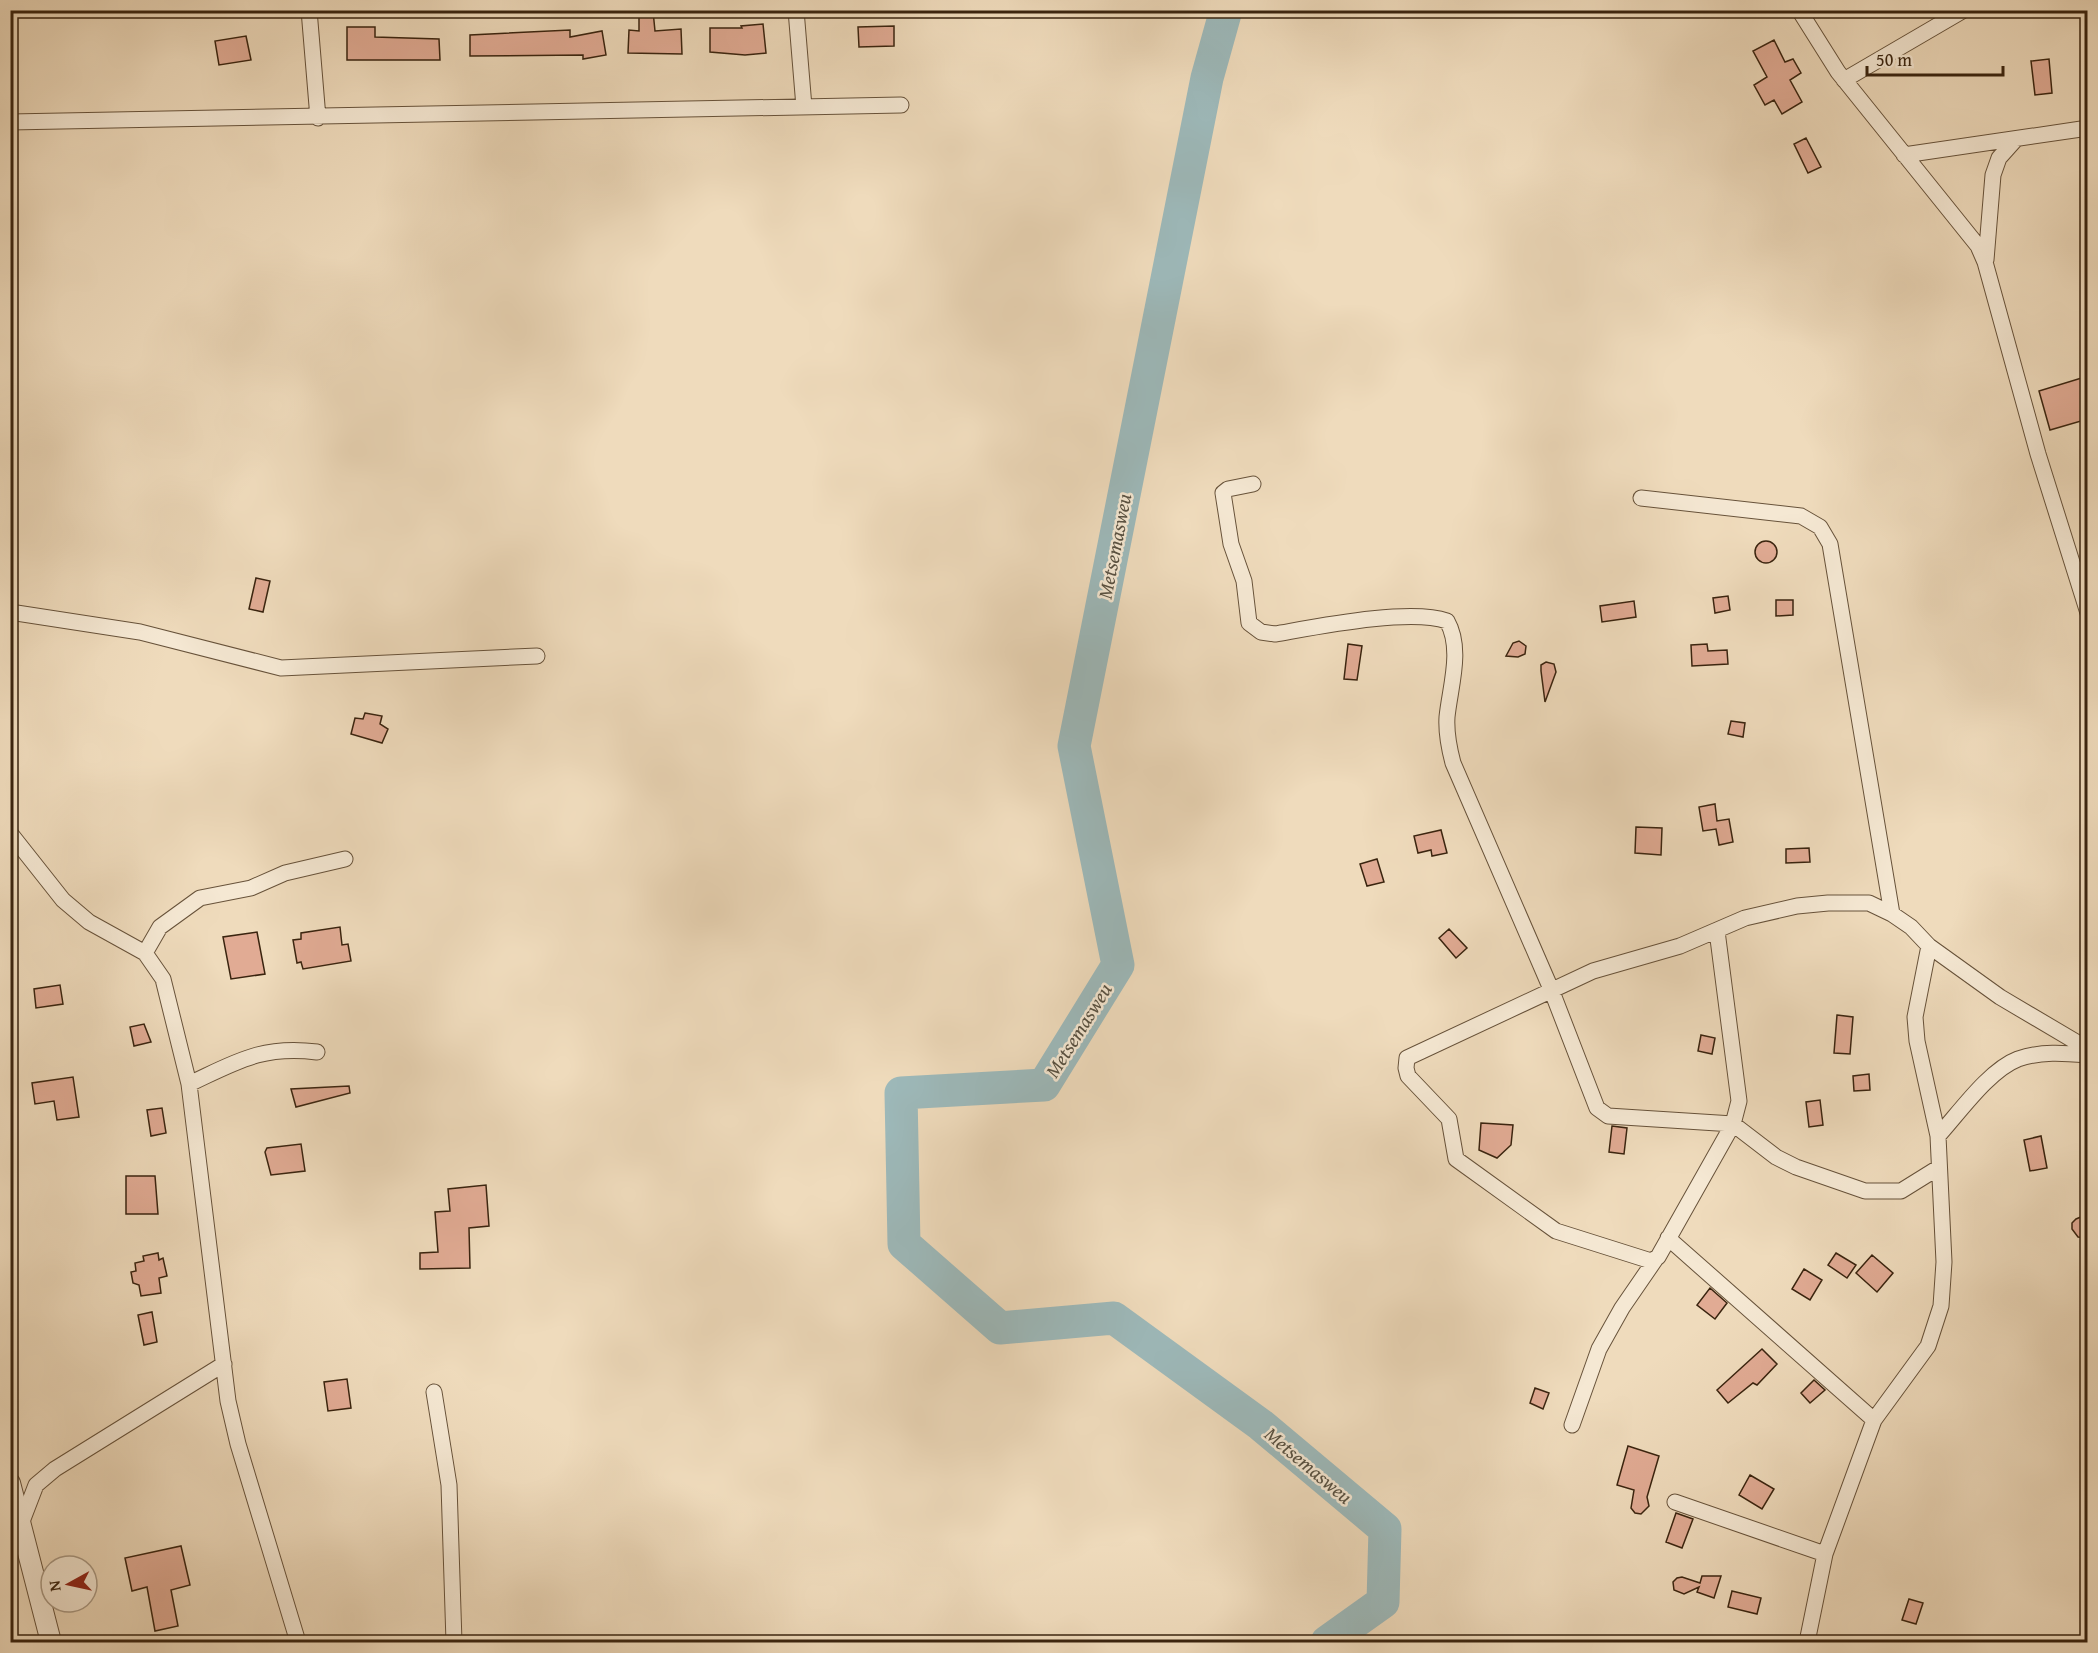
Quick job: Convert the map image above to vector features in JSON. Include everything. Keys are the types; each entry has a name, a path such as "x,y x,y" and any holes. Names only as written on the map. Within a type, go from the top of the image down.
{"street":[{"path":"309,10 318,118"},
{"path":"796,10 804,107"},
{"path":"1799,10 1845,80 1977,246 1986,262 2038,454 2088,613"},
{"path":"1845,80 1964,10"},
{"path":"10,122 318,118 901,105"},
{"path":"1904,155 2088,128"},
{"path":"1986,262 1993,175 1999,158 2016,139"},
{"path":"1253,483 1228,489 1223,493 1231,544 1244,581 1249,623 1261,632 1275,634 1378,619 1435,617 1447,621 1452,630 1454,660 1447,718 1448,744 1454,764 1551,989 1597,1108 1608,1116 1733,1124 1776,1157 1796,1167 1865,1191 1901,1191 1938,1168"},
{"path":"1641,498 1801,516 1820,527 1826,536 1830,544 1892,914"},
{"path":"10,612 140,632 281,668 537,656"},
{"path":"10,833 63,900 89,922 145,953 162,979 189,1084 228,1401 238,1444 298,1642"},
{"path":"145,953 160,927 200,898 251,888 285,873 345,859"},
{"path":"1655,1260 1556,1232 1465,1166 1454,1155 1449,1119 1406,1072 1407,1058 1593,970 1680,946 1745,918 1797,906 1869,903 1892,914 1911,927 1929,946 2000,997 2088,1048"},
{"path":"1572,1425 1599,1349 1622,1308 1655,1260 1733,1124 1739,1101 1717,930"},
{"path":"1807,1642 1825,1554 1874,1420 1928,1346 1941,1306 1944,1262 1938,1136 1917,1041 1915,1017 1929,946"},
{"path":"189,1084 264,1051 317,1052"},
{"path":"1938,1136 1980,1088 2017,1059 2054,1052 2088,1055"},
{"path":"1668,1238 1874,1420"},
{"path":"21,1524 36,1485 55,1469 224,1364"},
{"path":"434,1392 448,1485 454,1642"},
{"path":"10,1484 13,1505 21,1524 51,1642"},
{"path":"1675,1502 1825,1554"}],"building":[{"path":"653,11 655,31 681,29 682,54 628,53 629,30 639,31 639,12"},
{"path":"763,24 766,53 745,55 710,52 710,28 742,28 741,26"},
{"path":"894,26 894,46 859,47 858,27"},
{"path":"347,27 375,27 375,37 439,39 440,60 347,60"},
{"path":"570,30 570,37 602,31 606,55 583,59 583,55 470,56 470,35"},
{"path":"246,36 251,60 219,65 215,41"},
{"path":"1774,40 1785,62 1793,59 1801,73 1790,80 1802,102 1782,114 1774,100 1765,105 1754,85 1767,77 1753,51"},
{"path":"2049,59 2052,93 2035,95 2031,61"},
{"path":"1806,138 1821,167 1808,173 1794,144"},
{"path":"2088,376 2088,419 2050,430 2039,391"},
{"path":"1766,541 1774,544 1777,552 1774,560 1766,563 1758,560 1755,552 1758,544"},
{"path":"256,578 270,581 263,612 249,609"},
{"path":"1728,596 1730,610 1715,613 1713,598"},
{"path":"1776,600 1793,600 1793,615 1776,616"},
{"path":"1634,601 1636,617 1602,622 1600,606"},
{"path":"1519,641 1526,646 1525,654 1518,657 1506,656 1513,643"},
{"path":"1348,644 1362,646 1357,680 1344,679"},
{"path":"1707,644 1708,651 1727,650 1728,664 1692,666 1691,645"},
{"path":"1546,662 1554,664 1556,672 1545,702 1541,665"},
{"path":"365,713 382,716 380,724 388,729 382,743 351,734 355,718 363,719"},
{"path":"1731,721 1745,723 1743,737 1728,734"},
{"path":"1715,804 1717,821 1729,819 1733,842 1719,845 1716,829 1703,831 1699,807"},
{"path":"1636,827 1662,828 1661,855 1635,853"},
{"path":"1441,830 1447,853 1432,856 1431,850 1418,853 1414,836"},
{"path":"1809,848 1810,862 1786,863 1786,849"},
{"path":"1377,859 1384,882 1367,886 1360,864"},
{"path":"340,927 342,945 348,944 351,961 303,969 301,962 297,963 293,940 301,939 301,933"},
{"path":"1449,929 1467,948 1456,958 1439,938"},
{"path":"257,932 265,974 231,979 223,937"},
{"path":"60,985 63,1004 36,1008 34,989"},
{"path":"1837,1015 1853,1017 1850,1054 1834,1053"},
{"path":"144,1024 151,1042 134,1046 130,1027"},
{"path":"1701,1035 1715,1038 1712,1054 1698,1051"},
{"path":"1869,1074 1870,1090 1854,1091 1853,1076"},
{"path":"73,1077 79,1117 57,1120 54,1101 35,1104 32,1083"},
{"path":"349,1086 350,1093 296,1107 291,1089"},
{"path":"1820,1100 1823,1125 1809,1127 1806,1102"},
{"path":"162,1108 166,1133 151,1136 147,1110"},
{"path":"1481,1123 1513,1125 1511,1145 1497,1158 1479,1150"},
{"path":"1612,1126 1627,1128 1624,1154 1609,1152"},
{"path":"2041,1136 2047,1168 2030,1171 2024,1140"},
{"path":"301,1144 305,1171 271,1175 265,1152 267,1148"},
{"path":"126,1176 155,1176 158,1214 126,1214"},
{"path":"486,1185 489,1226 469,1228 470,1268 420,1269 420,1253 438,1252 435,1212 450,1211 448,1189"},
{"path":"2088,1214 2088,1238 2078,1237 2072,1229 2072,1223"},
{"path":"158,1253 159,1260 163,1258 167,1276 159,1278 161,1293 141,1296 139,1285 133,1283 131,1272 136,1271 135,1263 144,1261 143,1256"},
{"path":"1836,1253 1856,1265 1847,1278 1828,1265"},
{"path":"1872,1255 1893,1273 1877,1292 1856,1273"},
{"path":"1804,1269 1822,1280 1810,1300 1792,1289"},
{"path":"1710,1288 1727,1303 1715,1319 1697,1305"},
{"path":"152,1312 157,1342 144,1345 138,1315"},
{"path":"1762,1349 1777,1364 1757,1385 1753,1383 1728,1403 1717,1390"},
{"path":"347,1379 351,1408 328,1411 324,1382"},
{"path":"1814,1380 1825,1390 1810,1403 1801,1393"},
{"path":"1535,1388 1549,1393 1543,1409 1530,1403"},
{"path":"1628,1446 1659,1456 1647,1497 1649,1506 1641,1514 1635,1513 1631,1508 1634,1490 1617,1485"},
{"path":"1750,1475 1774,1489 1762,1509 1739,1495"},
{"path":"1676,1513 1693,1519 1682,1548 1666,1542"},
{"path":"181,1546 190,1585 171,1590 178,1626 155,1631 147,1587 132,1591 125,1558"},
{"path":"1702,1576 1721,1576 1714,1598 1697,1592 1699,1587 1684,1594 1674,1590 1673,1582 1677,1578 1682,1577 1700,1583"},
{"path":"1732,1591 1761,1598 1757,1614 1728,1607"},
{"path":"1909,1599 1923,1603 1916,1624 1902,1620"}],"waterway":[{"name":"Metsemasweu","path":"1226,10 1207,78 1074,746 1118,965 1044,1085 901,1093 904,1244 1000,1328 1114,1318 1261,1425 1385,1529 1383,1602 1327,1642"}]}
